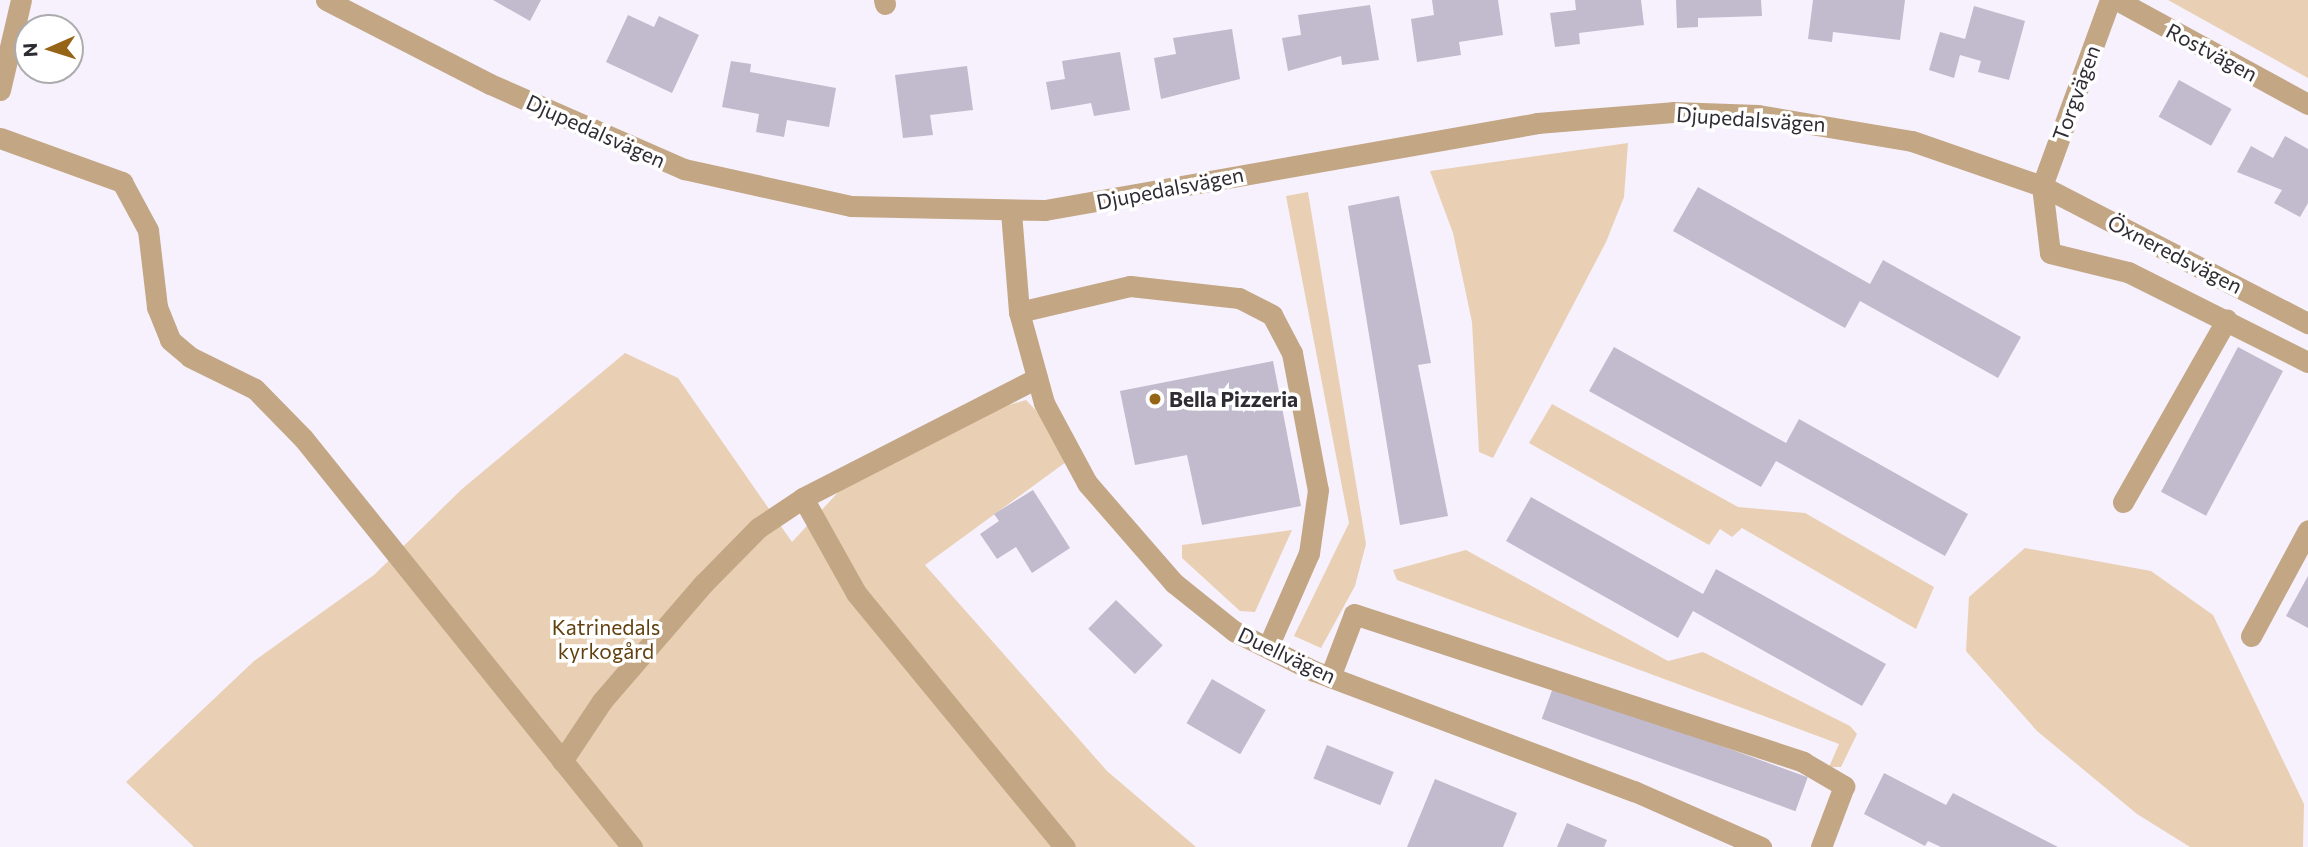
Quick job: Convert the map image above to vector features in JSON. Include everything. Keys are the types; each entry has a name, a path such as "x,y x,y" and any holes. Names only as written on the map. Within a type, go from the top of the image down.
{"street":[{"path":"0,90 6,38 21,0"},
{"name":"Djupedalsvägen","path":"327,0 490,84 684,169 850,206 1011,212 1537,123 1673,113 1847,127 1912,141 2042,186"},
{"name":"Torgvägen","path":"2042,186 2110,0"},
{"name":"Rostvägen","path":"2117,0 2308,104"},
{"path":"0,138 122,181 148,230 157,307 170,340 190,357 255,388 303,438 632,847"},
{"path":"2042,186 2050,253 2128,272 2227,319 2308,362"},
{"name":"Öxneredsvägen","path":"2042,186 2308,323"},
{"name":"Duellvägen","path":"1011,212 1019,312 1037,378 1061,441 1144,555 1234,631 1330,677 1634,791 1761,847"},
{"path":"1019,312 1130,286 1239,298 1272,315 1292,353 1318,490 1309,554 1268,647"},
{"path":"2123,502 2227,319"},
{"path":"562,761 602,701 704,583 758,528 803,498 1037,378"},
{"path":"803,498 856,593 1065,847"},
{"path":"2251,636 2308,530"},
{"path":"1330,677 1354,614 1802,762 1844,786 1821,847"}],"green space":[{"path":"2168,0 2308,0 2308,78"},
{"path":"1628,143 1624,197 1606,242 1493,458 1479,452 1472,322 1453,233 1430,171"},
{"path":"1308,192 1366,544 1355,586 1321,648 1294,636 1349,523 1286,196"},
{"name":"Katrinedals kyrkogård","path":"625,353 678,378 792,542 843,487 971,416 1026,400 1077,454 925,565 1107,771 1196,847 194,847 126,782 254,661 374,575 462,489"},
{"path":"1552,404 1738,507 1805,513 1934,587 1916,629 1742,528 1732,537 1720,529 1709,545 1529,443"},
{"path":"1292,530 1255,612 1240,611 1182,558 1182,545"},
{"path":"2025,548 2151,571 2213,615 2304,804 2303,847 2190,847 2137,814 2037,731 1966,651 1969,597"},
{"path":"1466,550 1668,661 1703,652 1850,726 1857,734 1841,767 1829,767 1839,744 1397,580 1393,570"}],"building":[{"path":"493,0 541,0 530,21"},
{"path":"1432,0 1498,0 1503,35 1459,42 1461,55 1417,62 1411,19 1434,15"},
{"path":"1575,0 1641,0 1644,25 1579,33 1580,44 1555,47 1550,13 1576,10"},
{"path":"1676,0 1761,0 1762,16 1698,18 1698,27 1677,28"},
{"path":"1813,0 1905,0 1900,40 1833,32 1832,42 1808,39"},
{"path":"1370,5 1379,60 1342,65 1341,56 1288,71 1282,38 1301,35 1298,15"},
{"path":"1974,6 2025,21 2009,80 1978,72 1981,61 1960,55 1954,78 1929,70 1940,32 1965,39"},
{"path":"628,15 654,27 659,16 699,35 672,93 606,62"},
{"path":"1232,29 1240,79 1161,99 1154,58 1176,54 1173,38"},
{"path":"1120,52 1130,110 1094,116 1091,103 1051,110 1046,82 1065,79 1062,61"},
{"path":"731,61 751,64 750,72 836,88 829,127 787,120 784,137 756,132 759,114 722,107"},
{"path":"967,66 973,110 930,115 933,135 903,138 895,75"},
{"path":"2179,80 2231,109 2211,146 2159,117"},
{"path":"2285,136 2308,149 2308,203 2300,217 2274,203 2282,190 2237,172 2251,146 2273,158"},
{"path":"1698,187 1870,284 1883,260 2021,337 1998,378 1860,301 1845,328 1673,231"},
{"path":"1399,196 1431,363 1418,365 1448,516 1400,525 1348,206"},
{"path":"1614,347 1786,443 1799,419 1968,514 1945,556 1776,461 1761,487 1589,391"},
{"path":"2238,347 2283,371 2206,516 2161,492"},
{"path":"1273,361 1301,506 1202,525 1187,455 1135,465 1120,391"},
{"path":"1033,490 1070,548 1032,573 1016,547 997,559 980,534 999,521 994,514"},
{"path":"1531,497 1703,594 1716,569 1886,664 1862,706 1693,611 1678,638 1506,541"},
{"path":"2308,576 2308,628 2286,616"},
{"path":"1116,600 1163,645 1135,674 1088,629"},
{"path":"1212,679 1266,710 1240,754 1186,723"},
{"path":"1554,685 1808,777 1795,811 1542,719"},
{"path":"1327,745 1394,772 1380,805 1314,778"},
{"path":"1884,773 1946,805 1953,793 2058,847 1941,847 1928,841 1925,846 1864,814"},
{"path":"1435,779 1517,813 1503,847 1407,847"},
{"path":"1567,823 1607,840 1604,847 1557,847"}],"place":[{"name":"Bella Pizzeria","path":"1155,399"}]}
